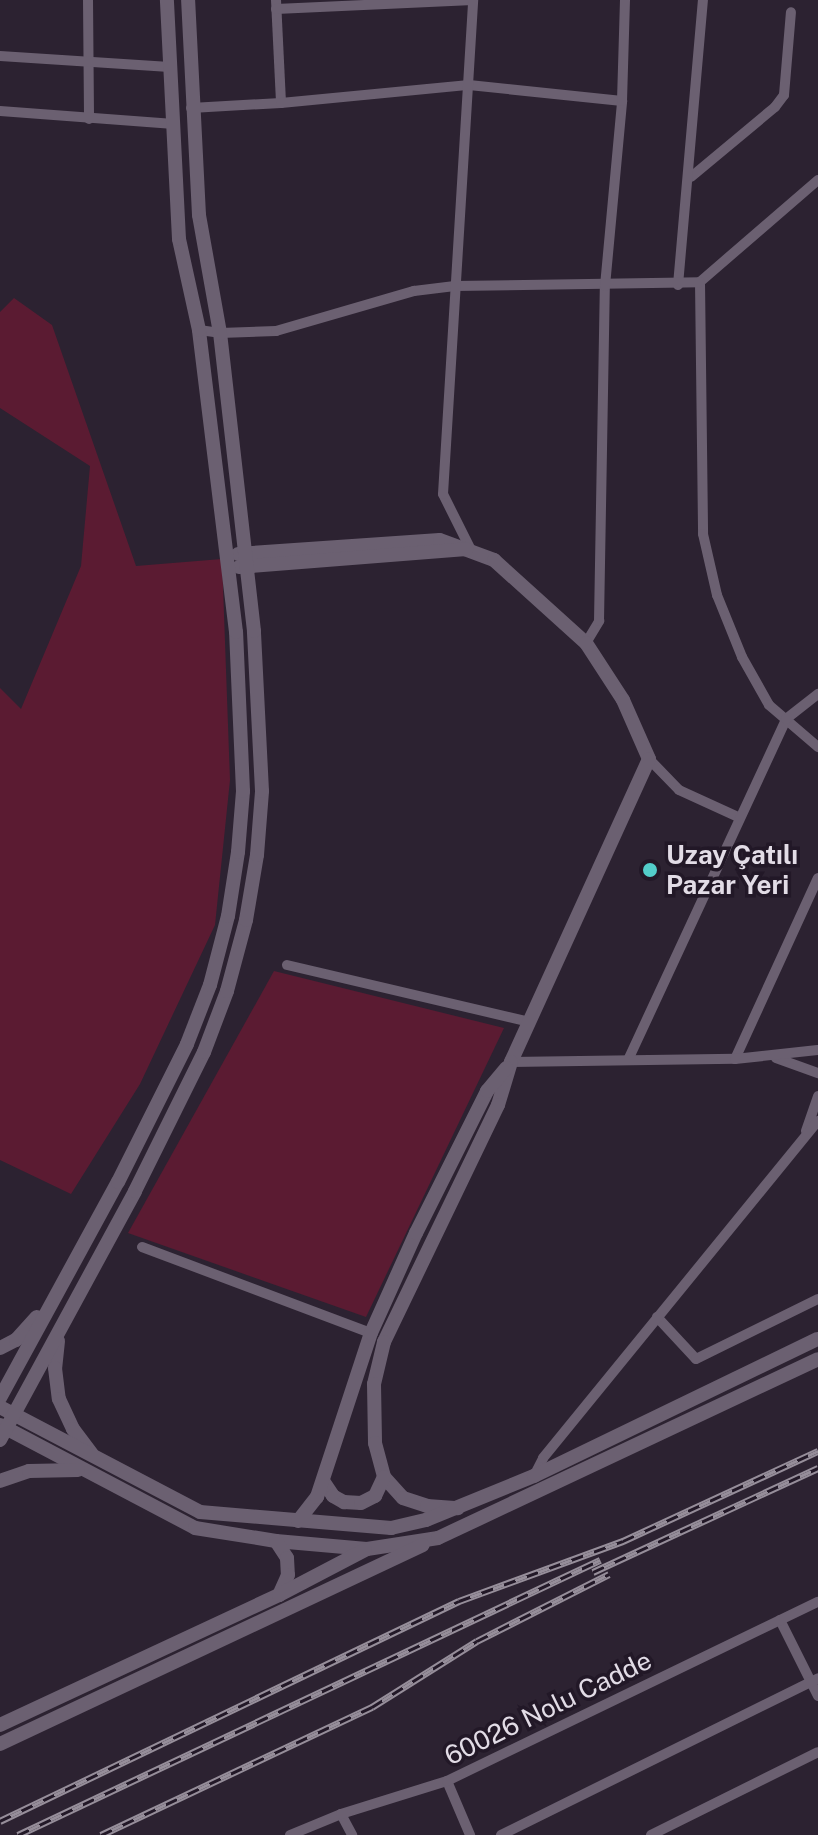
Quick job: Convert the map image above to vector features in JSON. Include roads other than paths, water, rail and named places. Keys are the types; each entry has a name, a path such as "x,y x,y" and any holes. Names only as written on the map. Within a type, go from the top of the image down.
{"street":[{"path":"88,0 89,119"},
{"path":"0,1398 118,1182 187,1044 210,985 228,916 243,791 236,632 199,330 179,239 167,0"},
{"path":"188,0 191,108 199,215 220,333 254,631 262,791 257,855 246,920 227,991 204,1052 60,1330 2,1431 195,1528 276,1541 367,1549 438,1538"},
{"path":"281,103 276,4 473,0 443,494 470,548"},
{"path":"586,643 599,621 605,286 622,101 625,0"},
{"path":"678,285 691,177 703,0"},
{"path":"691,177 722,153 784,95 791,12"},
{"path":"0,56 170,67"},
{"path":"191,108 281,103 469,85 622,101"},
{"path":"0,111 171,124"},
{"path":"199,330 220,333 276,331 414,291 455,286 678,285 700,282 818,180"},
{"path":"700,282 703,534 717,595 742,657 769,705 818,747"},
{"path":"227,561 440,540 470,548 494,560 586,643 623,700 649,759 679,790 738,817"},
{"path":"628,1060 786,719 818,694"},
{"path":"458,1508 427,1506 403,1498 384,1477 375,1443 374,1384 384,1342 498,1105 511,1062 649,759"},
{"path":"735,1059 818,878"},
{"path":"287,965 530,1022"},
{"path":"298,1521 317,1497 371,1333 416,1233 487,1091 511,1062 735,1059 818,1050"},
{"path":"770,1056 804,1065 818,1073"},
{"path":"805,1133 818,1096"},
{"path":"534,1476 543,1458 805,1133 818,1121"},
{"path":"142,1247 371,1333"},
{"path":"0,1348 16,1340 54,1299"},
{"path":"657,1317 696,1359 818,1299"},
{"path":"60,1330 55,1368 59,1399 73,1429 94,1458"},
{"path":"0,1725 279,1595 426,1520 534,1476 818,1339"},
{"path":"0,1744 818,1359"},
{"path":"0,1407 200,1512 391,1528 426,1520"},
{"path":"0,1481 52,1468 84,1470"},
{"path":"323,1481 333,1496 344,1502 361,1503 375,1496 384,1477"},
{"path":"276,1541 287,1558 288,1575 279,1595"},
{"name":"60026 Nolu Cadde","path":"290,1835 341,1814 447,1781 818,1602"},
{"path":"780,1620 814,1679 818,1696"},
{"path":"501,1835 814,1679"},
{"path":"651,1835 818,1752"},
{"path":"447,1781 470,1835"},
{"path":"341,1814 352,1835"}],"railway":[{"path":"0,1821 459,1601 623,1541 818,1451"},
{"path":"593,1572 818,1468"},
{"path":"18,1835 600,1560"},
{"path":"101,1835 372,1707 477,1641 609,1574"}],"place":[{"name":"Uzay Çatılı Pazar Yeri","path":"650,870"}]}
